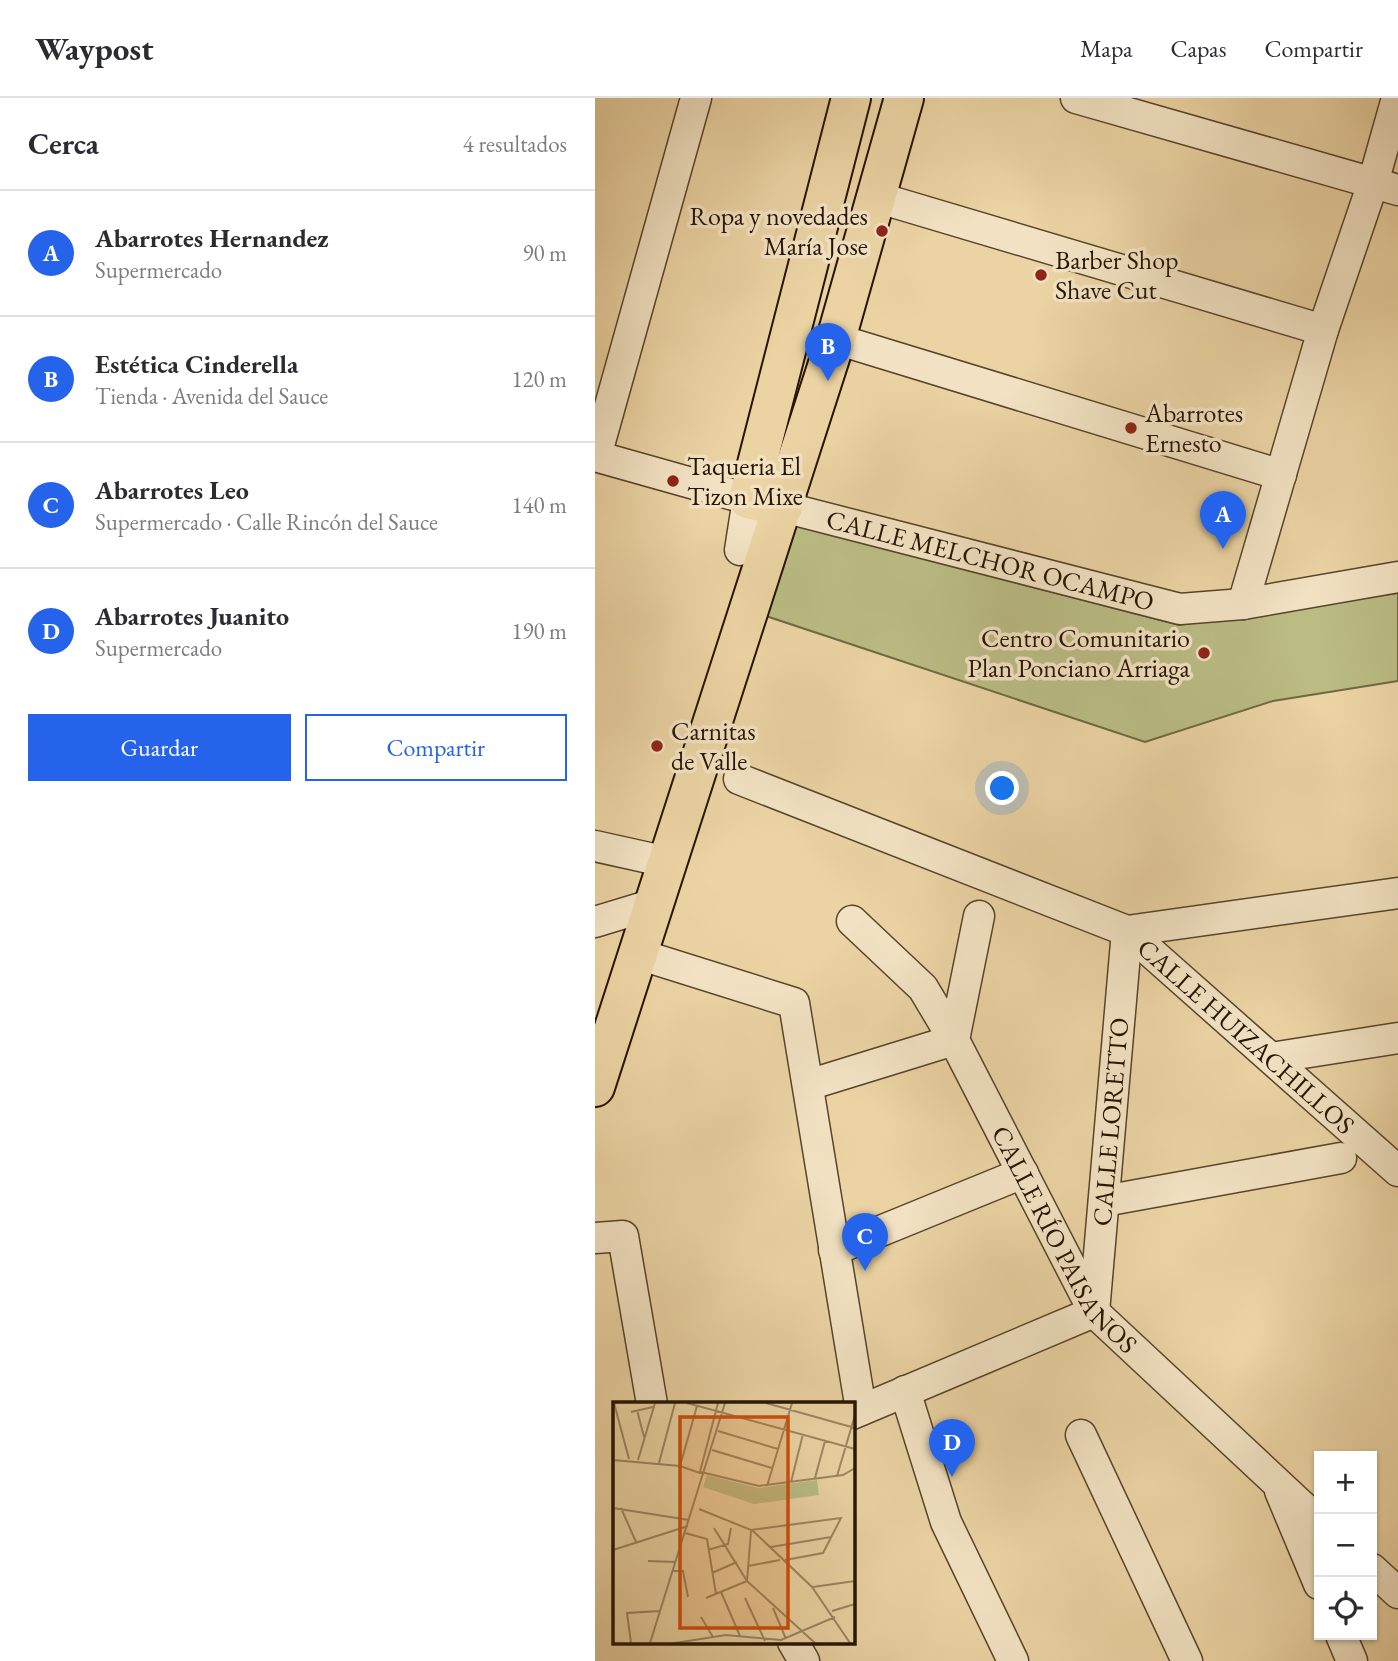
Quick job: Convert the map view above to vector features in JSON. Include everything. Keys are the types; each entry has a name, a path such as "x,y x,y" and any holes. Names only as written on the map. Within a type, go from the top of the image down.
{"main road":[{"path":"595,1087 713,718 765,503 851,98"},
{"path":"765,503 836,339 904,98"}],"street":[{"path":"596,456 696,98"},
{"path":"1076,98 1386,186"},
{"path":"1243,604 1323,330 1386,186 1397,98"},
{"path":"876,197 1323,330"},
{"path":"836,339 1281,475"},
{"name":"CALLE MELCHOR OCAMPO","path":"596,456 765,503 1180,609 1243,604 1398,578"},
{"path":"739,779 1127,931 1398,893"},
{"path":"595,846 667,862"},
{"path":"595,922 654,904"},
{"path":"808,1085 954,1040 979,916"},
{"name":"CALLE RÍO PAISANOS","path":"852,921 923,988 954,1040 1094,1312 1314,1517"},
{"name":"CALLE HUIZACHILLOS","path":"1127,931 1271,1058 1391,1158"},
{"name":"CALLE LORETTO","path":"1094,1312 1127,931"},
{"path":"638,954 794,1003 857,1412 1094,1312"},
{"path":"1271,1058 1398,1038"},
{"path":"1104,1201 1341,1158"},
{"path":"834,1250 1023,1173"},
{"path":"595,1238 623,1236 652,1402"},
{"path":"905,1391 946,1522 1013,1661"},
{"path":"1081,1435 1187,1661"},
{"path":"1277,1484 1316,1577"},
{"path":"1377,1574 1398,1593"},
{"path":"1343,1640 1352,1661"},
{"path":"794,1644 804,1661"}],"green space":[{"name":"Centro Comunitario Plan Ponciano Arriaga","path":"796,525 1179,625 1398,593 1398,681 1273,701 1145,742 766,616"}],"place":[{"name":"Ropa y novedades María Jose","path":"882,231"},
{"name":"Barber Shop Shave Cut","path":"1041,275"},
{"name":"Estética Cinderella","path":"828,381"},
{"name":"Abarrotes Ernesto","path":"1131,428"},
{"name":"Taqueria El Tizon Mixe","path":"673,481"},
{"name":"Abarrotes Hernandez","path":"1223,549"},
{"name":"Centro Comunitario Plan Ponciano Arriaga","path":"1204,653"},
{"name":"Carnitas de Valle","path":"657,746"},
{"name":"Abarrotes Leo","path":"865,1271"},
{"name":"Abarrotes Juanito","path":"952,1477"}]}
